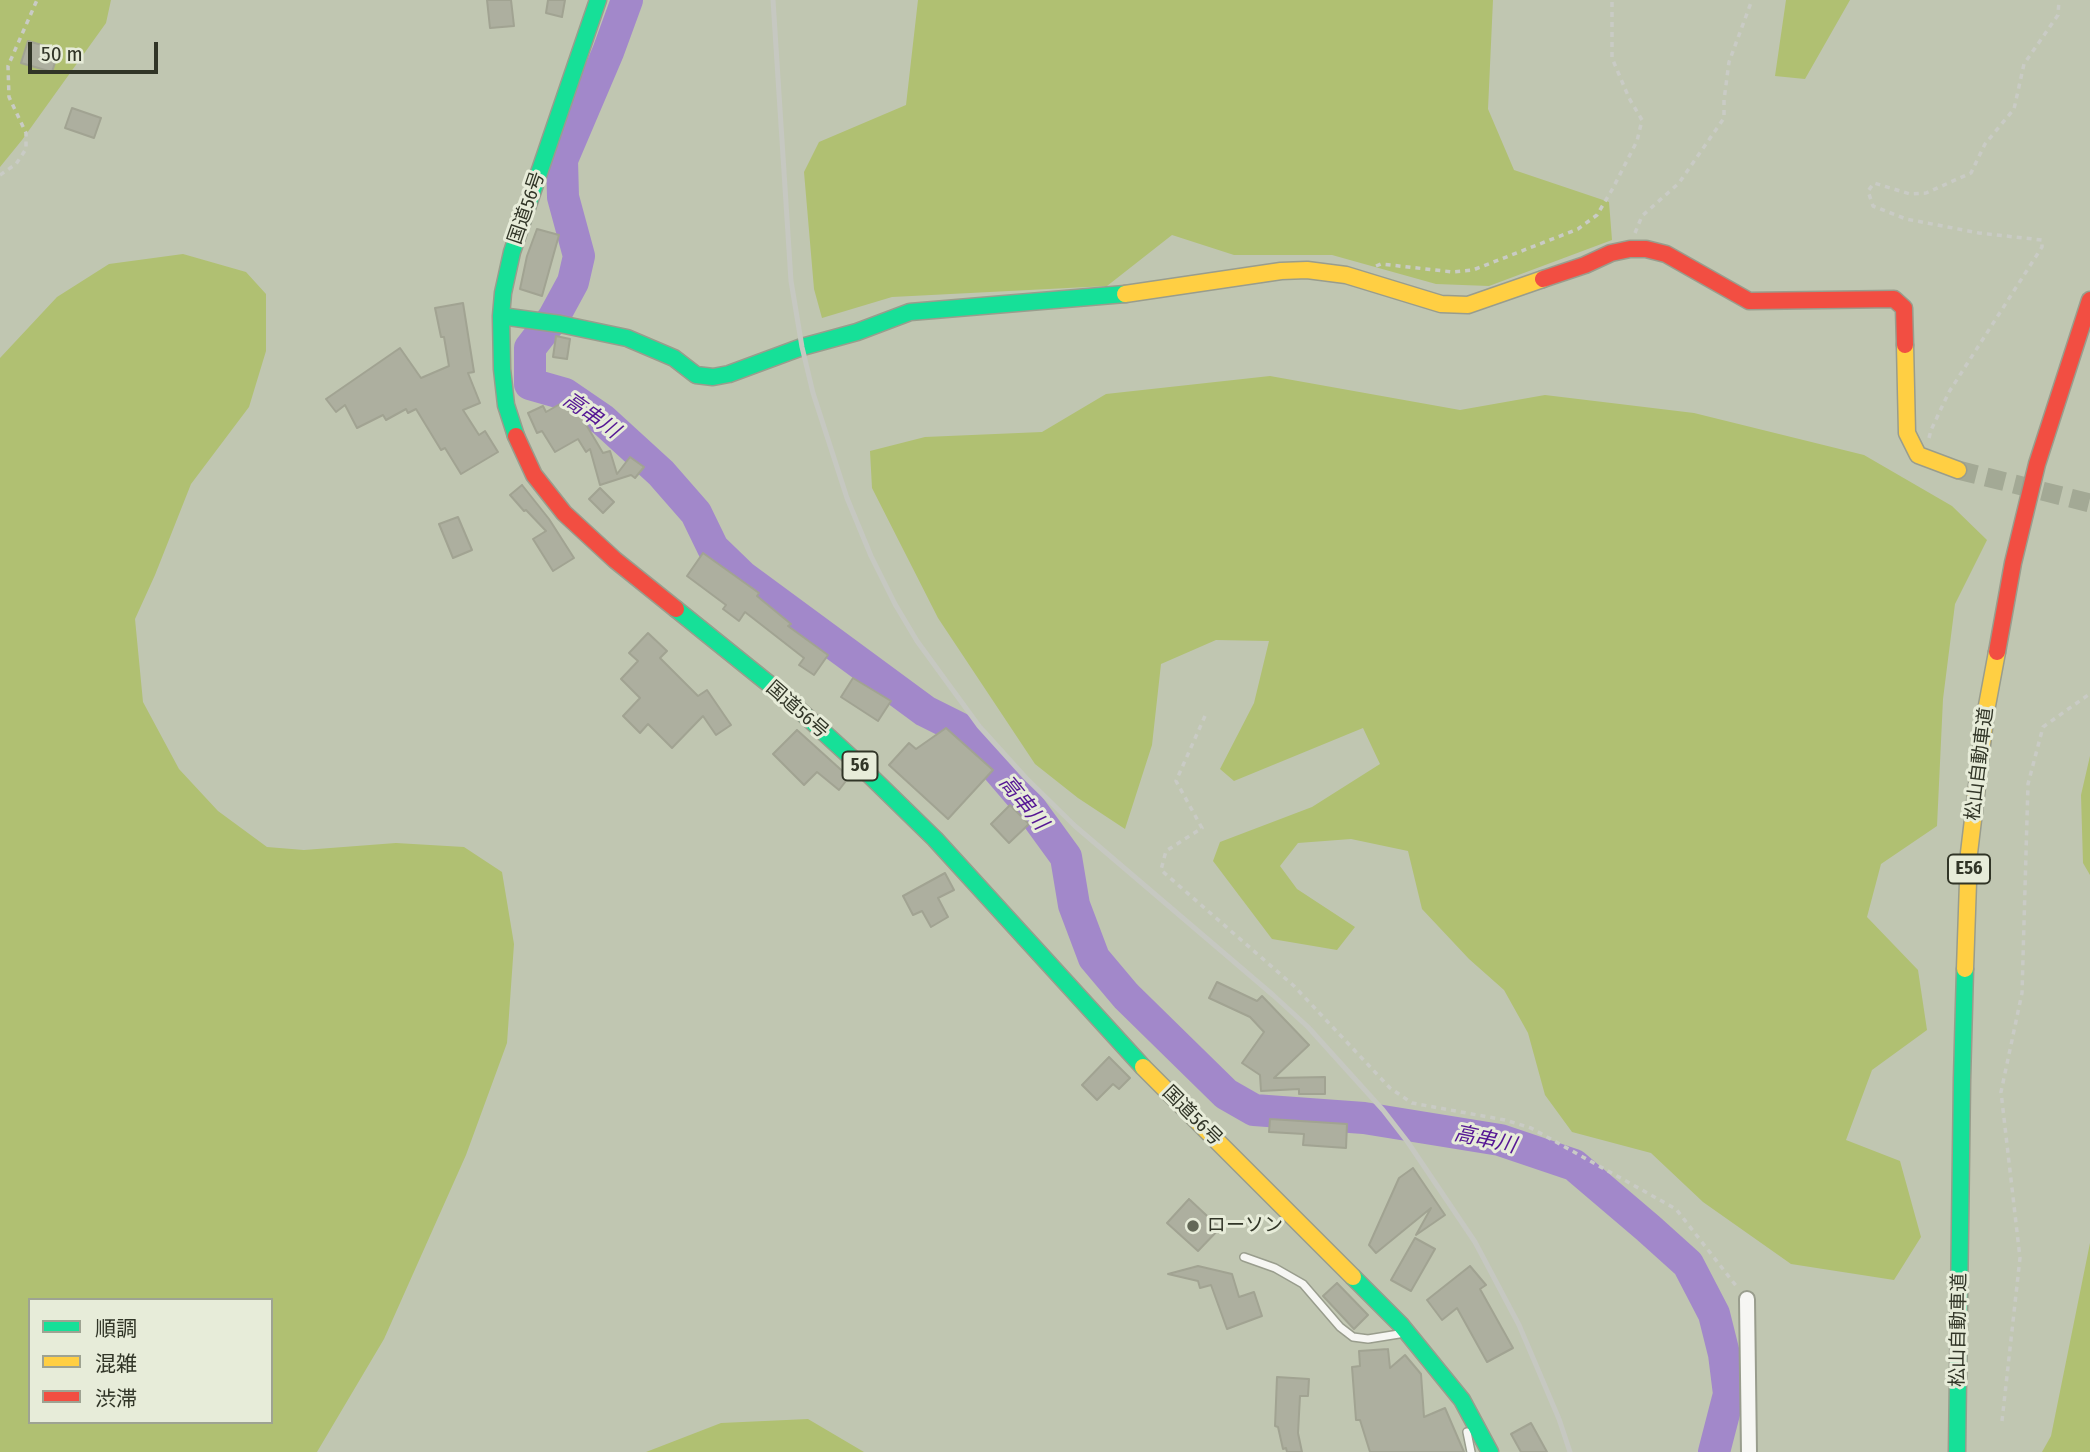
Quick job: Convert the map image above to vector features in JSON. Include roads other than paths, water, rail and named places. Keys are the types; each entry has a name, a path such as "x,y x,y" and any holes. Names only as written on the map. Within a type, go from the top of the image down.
{"main road":[{"name":"国道56号","path":"598,0 512,252 503,293 502,369 506,405 518,441 534,475 564,513 615,560 784,696 935,839 1151,1076 1358,1280 1408,1333 1462,1400 1490,1452"},
{"path":"501,316 560,324 627,338 674,358 696,375 713,377 857,332 910,312 1119,295 1281,271 1307,270 1346,275 1441,304 1468,305 1586,265 1611,253 1647,249 1666,254 1749,301 1894,299 1904,308 1907,433 1918,455 1958,470"},
{"name":"松山自動車道","path":"1957,1452 1969,853 1986,711 2013,563 2037,464 2090,300"}],"street":[{"path":"1747,1299 1749,1452"}],"lane":[{"path":"1244,1257 1275,1268 1303,1284 1340,1327 1353,1337 1368,1339 1408,1333"},
{"path":"1462,1400 1471,1452"}],"waterway":[{"name":"高串川","path":"627,0 562,160 563,197 579,256 573,282 554,317 530,348 530,384 565,394 603,420 661,473 696,513 713,548 743,577 925,711 965,731 1026,802 1066,857 1074,905 1094,958 1126,996 1226,1094 1254,1110 1364,1118 1500,1140 1574,1165 1688,1264 1714,1314 1724,1354 1729,1394 1714,1452"}],"tunnel":[{"path":"1958,470 2090,503"}],"railway":[{"path":"773,0 791,281 802,347 813,393 847,498 895,604 917,641 979,726 1026,778 1075,826 1308,1027 1383,1110 1475,1242 1519,1325 1570,1452"}],"place":[{"name":"ローソン","path":"1193,1226"}]}
